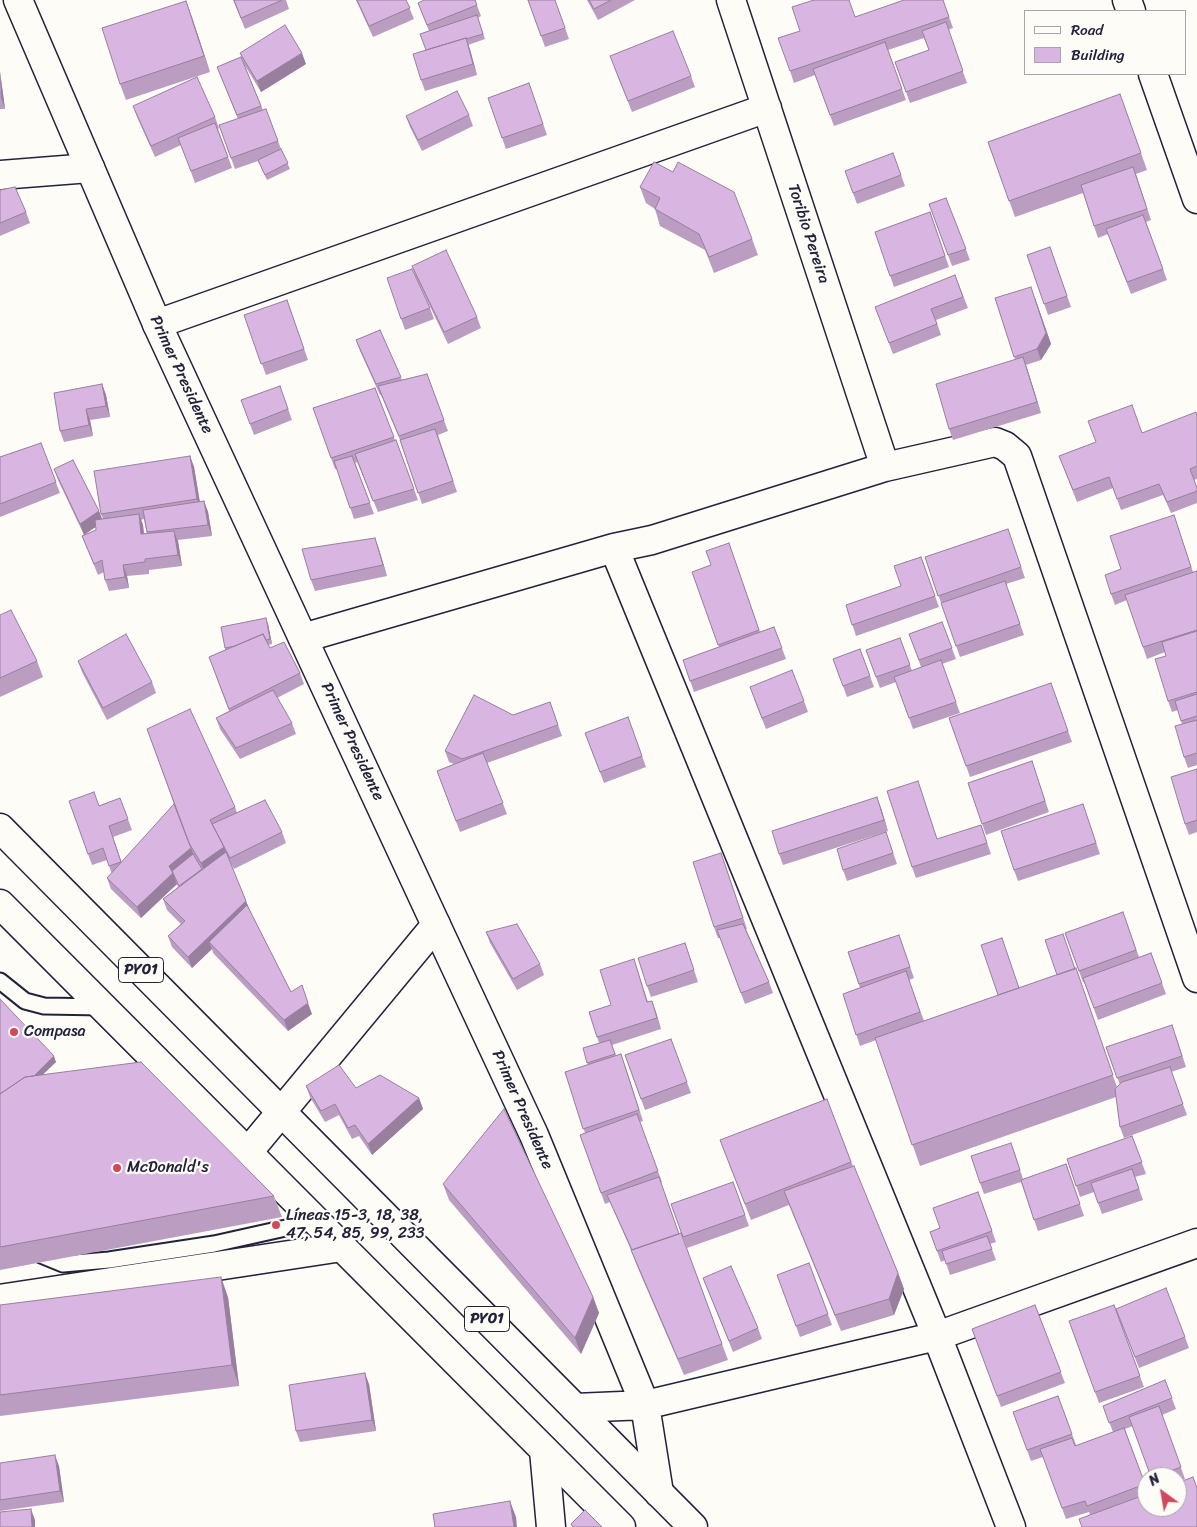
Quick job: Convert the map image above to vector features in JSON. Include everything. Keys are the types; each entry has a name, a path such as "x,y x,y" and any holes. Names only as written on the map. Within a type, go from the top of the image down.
{"main road":[{"name":"Primer Presidente","path":"18,0 157,324 534,1135 645,1405 659,1493"},
{"name":"Toribio Pereira","path":"731,0 885,467"},
{"path":"1153,75 1197,199"},
{"path":"157,324 767,108"},
{"path":"0,175 90,168"},
{"path":"303,638 614,548 652,540 885,467 995,442 1005,446 1017,456 1197,978"},
{"path":"614,548 937,1336 1010,1527"},
{"name":"PY01","path":"0,828 693,1527"},
{"path":"0,904 103,1008 238,1154 317,1221 621,1527"},
{"path":"238,1154 282,1112 436,925"},
{"path":"575,1408 645,1405 937,1336 1197,1243"},
{"path":"0,1299 342,1247"},
{"path":"544,1450 551,1527"}],"lane":[{"path":"0,982 25,1001 44,1006 103,1008"},
{"path":"21,1239 41,1255 63,1264 110,1260 214,1244 317,1221"}],"building":[{"path":"234,0 282,0 241,18"},
{"path":"357,0 406,0 410,8 369,26"},
{"path":"424,0 475,0 477,5 427,25 418,3"},
{"path":"528,0 555,0 565,28 541,36"},
{"path":"589,0 611,0 594,9"},
{"path":"814,0 849,0 855,17 904,0 943,0 949,17 790,71 778,38 800,31 792,7"},
{"path":"186,1 204,56 120,84 102,28"},
{"path":"477,15 483,34 426,50 420,34"},
{"path":"946,22 963,71 906,92 895,62 929,50 922,31"},
{"path":"285,25 302,53 257,81 240,53"},
{"path":"673,31 691,76 628,101 610,56"},
{"path":"466,38 473,64 421,80 413,54"},
{"path":"885,42 902,89 830,115 813,69"},
{"path":"241,57 261,106 237,115 217,67"},
{"path":"197,77 215,117 151,146 133,106"},
{"path":"529,83 543,124 502,138 488,98"},
{"path":"457,91 469,115 418,140 406,116"},
{"path":"1120,94 1141,153 1009,201 988,142"},
{"path":"266,109 278,141 231,158 219,125"},
{"path":"215,123 228,157 191,171 178,138"},
{"path":"281,149 288,163 265,175 258,160"},
{"path":"893,153 901,175 853,193 845,171"},
{"path":"654,162 673,172 678,162 734,192 752,239 709,257 699,234 655,209 660,198 640,187"},
{"path":"1133,167 1147,209 1094,226 1081,185"},
{"path":"15,187 26,212 0,223 0,190"},
{"path":"946,198 966,249 948,255 929,204"},
{"path":"930,212 945,256 890,276 875,232"},
{"path":"1143,215 1163,269 1127,282 1106,229"},
{"path":"1050,247 1067,296 1044,304 1027,255"},
{"path":"446,250 477,317 444,332 412,266"},
{"path":"412,269 430,308 401,319 387,278"},
{"path":"955,275 963,297 931,309 937,324 889,343 875,307"},
{"path":"1031,287 1046,333 1037,349 1014,357 995,298"},
{"path":"287,300 304,349 261,364 244,315"},
{"path":"380,330 401,377 376,384 356,340"},
{"path":"1023,357 1037,402 949,429 936,384"},
{"path":"427,374 444,420 399,436 378,386"},
{"path":"102,384 106,406 86,409 89,425 60,431 54,393"},
{"path":"280,386 288,409 250,424 241,400"},
{"path":"375,388 394,437 331,458 313,408"},
{"path":"1132,405 1142,433 1196,412 1197,466 1190,469 1197,491 1167,502 1159,484 1117,499 1109,477 1073,490 1059,456 1096,442 1088,421"},
{"path":"435,429 453,481 418,493 400,440"},
{"path":"396,440 414,489 373,501 355,454"},
{"path":"41,443 56,482 0,504 0,457"},
{"path":"190,456 197,499 101,514 94,471"},
{"path":"352,456 370,503 350,508 334,461"},
{"path":"73,460 99,511 80,524 54,469"},
{"path":"204,501 208,525 147,532 143,510"},
{"path":"139,514 141,534 174,531 178,555 145,559 145,562 123,565 125,577 105,580 102,560 94,564 82,536 96,530 95,520"},
{"path":"1174,515 1191,567 1111,594 1105,575 1121,569 1110,536"},
{"path":"1008,529 1021,567 938,596 925,557"},
{"path":"375,538 383,565 311,580 302,549"},
{"path":"729,543 759,630 718,645 692,572 711,565 706,551"},
{"path":"921,557 935,596 852,625 846,605 901,586 894,566"},
{"path":"1197,571 1197,630 1143,647 1125,595"},
{"path":"1005,581 1020,624 956,646 941,603"},
{"path":"11,610 37,661 0,678 0,615"},
{"path":"266,618 270,639 266,640 263,634 235,646 225,648 221,627"},
{"path":"942,622 952,648 919,660 909,634"},
{"path":"774,627 782,648 690,681 683,660"},
{"path":"1197,631 1197,692 1168,701 1155,659 1166,656 1162,642"},
{"path":"126,634 152,682 103,708 78,661"},
{"path":"263,634 270,648 284,642 300,673 229,709 209,657"},
{"path":"900,638 910,665 876,677 866,650"},
{"path":"860,649 870,676 843,686 833,659"},
{"path":"941,660 956,702 909,718 894,677"},
{"path":"792,670 804,701 762,718 750,687"},
{"path":"1051,683 1068,731 966,766 949,718"},
{"path":"273,690 292,723 236,748 216,718"},
{"path":"1197,694 1197,716 1181,721 1175,701"},
{"path":"474,695 513,715 550,702 558,725 462,759 445,751"},
{"path":"190,709 235,807 210,820 224,847 201,863 189,843 147,729"},
{"path":"628,717 642,756 600,772 585,733"},
{"path":"1197,720 1197,753 1184,757 1175,726"},
{"path":"483,753 503,803 456,821 437,771"},
{"path":"1032,761 1045,801 982,824 968,783"},
{"path":"1197,769 1197,820 1185,824 1171,777"},
{"path":"918,781 937,839 981,825 987,843 912,867 887,791"},
{"path":"94,792 99,806 120,798 128,819 109,826 121,862 109,866 103,848 88,854 69,801"},
{"path":"877,797 884,820 779,854 772,831"},
{"path":"265,800 282,832 230,858 212,824"},
{"path":"174,804 191,848 169,866 173,873 137,907 107,878"},
{"path":"1083,804 1096,843 1014,870 1001,831"},
{"path":"886,832 893,853 843,870 837,849"},
{"path":"226,852 246,901 188,957 168,936 185,921 163,899"},
{"path":"721,853 743,918 714,927 693,862"},
{"path":"193,854 202,869 179,886 172,871"},
{"path":"247,905 291,992 302,985 308,1003 284,1020 209,942"},
{"path":"1123,912 1136,950 1079,971 1065,933"},
{"path":"517,924 540,964 513,979 486,932"},
{"path":"743,924 769,982 741,993 717,930"},
{"path":"1063,934 1075,969 1057,975 1045,940"},
{"path":"899,935 910,967 859,984 848,952"},
{"path":"1002,938 1019,988 998,995 981,945"},
{"path":"685,943 694,970 647,986 638,958"},
{"path":"1151,953 1162,983 1094,1008 1083,978"},
{"path":"634,959 647,1002 652,1001 657,1018 597,1037 589,1012 611,1005 600,970"},
{"path":"1076,968 1113,1075 912,1145 875,1038"},
{"path":"906,971 920,1012 856,1035 843,994"},
{"name":"Compasa","path":"0,999 54,1056 34,1076 25,1077 0,1094"},
{"path":"1172,1025 1182,1056 1117,1078 1106,1047"},
{"path":"671,1039 687,1082 641,1099 625,1055"},
{"path":"610,1040 615,1054 587,1063 583,1048"},
{"path":"621,1054 639,1110 583,1129 565,1072"},
{"name":"McDonald's","path":"141,1062 274,1196 0,1247 0,1094 25,1077"},
{"path":"339,1065 356,1088 380,1075 419,1098 368,1144 355,1125 348,1128 335,1104 321,1111 306,1086"},
{"path":"1170,1067 1183,1104 1120,1127 1115,1089 1122,1082"},
{"path":"827,1099 851,1162 745,1204 720,1140"},
{"path":"504,1109 593,1297 575,1338 443,1184"},
{"path":"637,1114 658,1171 601,1193 580,1135"},
{"path":"1132,1136 1142,1162 1076,1186 1067,1159"},
{"path":"1011,1143 1020,1170 980,1183 971,1156"},
{"path":"1066,1164 1080,1204 1034,1220 1021,1180"},
{"path":"854,1166 898,1273 889,1299 835,1315 784,1191"},
{"path":"1132,1169 1139,1189 1098,1203 1091,1183"},
{"path":"659,1177 679,1234 632,1250 607,1195"},
{"path":"733,1182 745,1215 683,1237 671,1204"},
{"path":"978,1192 992,1231 937,1251 930,1232 940,1228 933,1208"},
{"path":"681,1233 722,1344 678,1359 631,1250"},
{"path":"987,1236 992,1249 946,1264 942,1251"},
{"path":"809,1263 828,1314 796,1326 777,1275"},
{"path":"731,1266 758,1328 729,1341 703,1278"},
{"path":"221,1277 232,1365 0,1395 0,1305"},
{"path":"1166,1288 1185,1337 1135,1357 1116,1309"},
{"path":"1035,1305 1061,1372 997,1396 972,1329"},
{"path":"1114,1305 1140,1376 1095,1392 1069,1321"},
{"path":"365,1373 372,1420 296,1431 289,1385"},
{"path":"1165,1380 1172,1398 1109,1423 1103,1406"},
{"path":"1058,1396 1072,1434 1027,1450 1013,1412"},
{"path":"1159,1406 1181,1467 1147,1467 1129,1417"},
{"path":"1124,1428 1139,1467 1137,1467 1137,1487 1087,1506 1085,1501 1062,1508 1040,1449 1072,1438 1075,1446"},
{"path":"55,1455 60,1491 0,1500 0,1463"},
{"path":"1193,1477 1197,1488 1197,1527 1082,1527 1079,1519 1137,1498 1137,1517 1187,1517 1187,1479"},
{"path":"510,1501 514,1527 435,1527 433,1514"},
{"path":"31,1509 32,1527 0,1527 0,1512"},
{"path":"585,1510 602,1527 573,1527 571,1524"}],"place":[{"name":"Compasa","path":"14,1032"},
{"name":"McDonald's","path":"117,1168"},
{"name":"Líneas 15-3, 18, 38, 47, 54, 85, 99, 233","path":"276,1225"}]}
